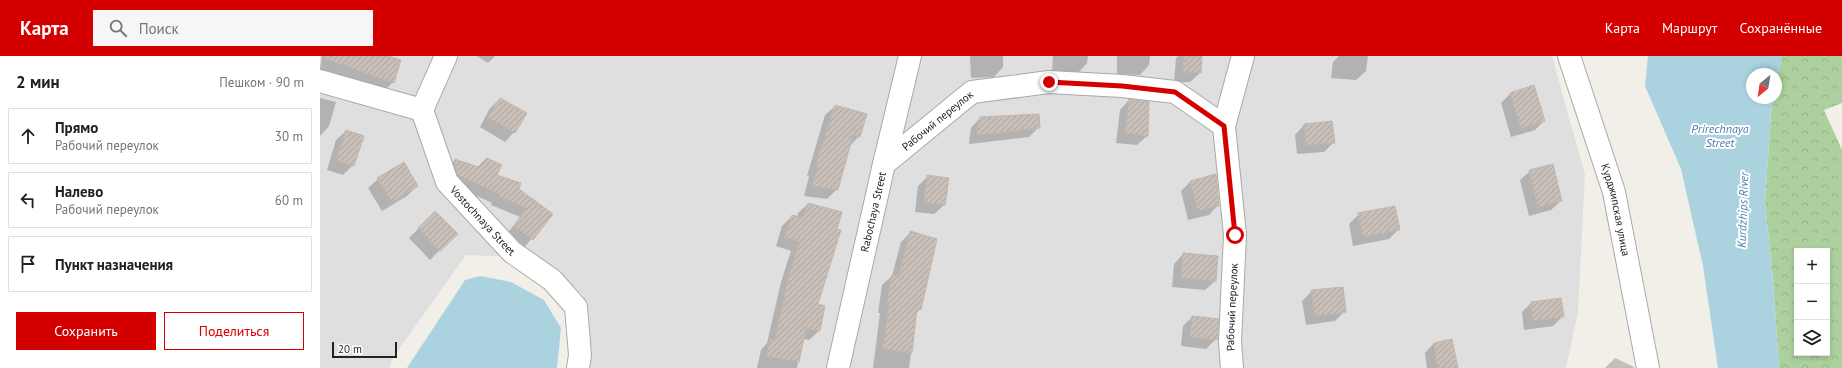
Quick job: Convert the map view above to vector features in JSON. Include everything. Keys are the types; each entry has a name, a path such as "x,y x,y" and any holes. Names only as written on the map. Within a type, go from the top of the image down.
{"street":[{"path":"320,81 422,110 446,56"},
{"name":"Rabochaya Street","path":"838,368 910,56"},
{"name":"Рабочий переулок","path":"1232,368 1230,342 1235,235 1224,126 1243,56"},
{"name":"Курджипская улица","path":"1569,56 1614,192 1648,368"},
{"name":"Рабочий переулок","path":"884,164 972,92 1049,82 1122,86 1175,92 1224,126"},
{"name":"Vostochnaya Street","path":"422,110 447,182 512,252 552,280 576,307 580,355 578,368"}],"shaded area":[{"path":"320,56 1552,56 1585,175 1578,312 1566,368 587,368 592,352 583,295 557,271 538,258 466,255 392,359 390,368 320,368"}],"green space":[{"path":"1782,56 1842,56 1842,103 1824,110 1842,150 1842,368 1779,368 1773,280 1765,202 1773,104 1782,104 1782,68 1780,68"}],"water":[{"name":"Prirechnaya Street","path":"1648,56 1782,56 1780,68 1746,68 1746,104 1773,104 1765,202 1773,280 1779,368 1718,368 1703,266 1681,169 1645,86"},
{"path":"480,276 511,282 544,300 561,328 557,368 407,368 465,280"}],"building":[{"path":"324,56 388,56 401,60 394,83 324,58"},
{"path":"1184,56 1202,56 1201,73 1183,72"},
{"path":"1534,85 1545,121 1521,128 1510,93"},
{"path":"500,98 527,113 515,133 488,117"},
{"path":"1129,99 1149,102 1148,136 1125,133"},
{"path":"835,105 867,114 860,137 853,135 838,190 812,186 818,167 816,166 822,144"},
{"path":"1039,114 1040,128 977,135 980,117"},
{"path":"1332,121 1335,143 1306,145 1304,124"},
{"path":"346,130 364,136 354,166 336,160"},
{"path":"487,158 502,165 497,175 521,183 519,189 553,214 533,240 514,226 527,208 499,197 500,194 458,175 454,163 455,159 478,167"},
{"path":"404,162 418,186 392,202 377,178"},
{"path":"1553,164 1562,201 1538,207 1529,170"},
{"path":"1216,174 1219,206 1198,211 1190,181"},
{"path":"927,175 949,178 945,205 924,202"},
{"path":"808,203 842,212 837,229 841,230 818,304 825,306 820,331 806,328 799,362 767,356 770,339 775,340 790,271 800,242 785,237 792,215 803,218"},
{"path":"1395,206 1400,230 1363,237 1358,213"},
{"path":"435,211 458,234 440,251 418,228"},
{"path":"910,231 937,239 921,310 917,309 912,353 883,349 889,304 887,303 892,275 899,276"},
{"path":"1183,253 1218,256 1216,281 1181,278"},
{"path":"1343,287 1346,312 1315,316 1311,290"},
{"path":"1561,298 1564,317 1533,321 1531,302"},
{"path":"1192,316 1219,319 1217,340 1190,337"},
{"path":"1452,339 1458,368 1438,368 1434,343"}],"route":[{"path":"1049,82 1122,86 1175,92 1224,126 1235,235"}],"water label":[{"name":"Kurdzhips River","path":"1743,210"}]}
